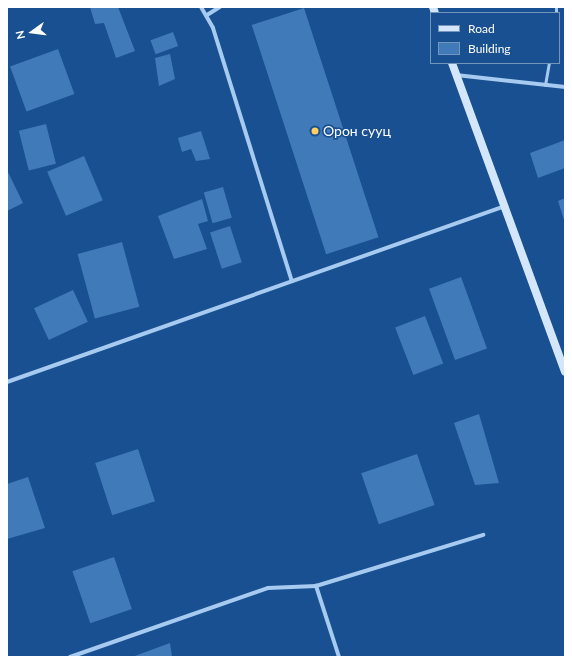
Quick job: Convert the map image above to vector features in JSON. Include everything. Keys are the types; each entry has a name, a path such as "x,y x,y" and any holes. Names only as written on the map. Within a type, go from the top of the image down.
{"main road":[{"path":"452,64 565,372"}],"street":[{"path":"201,7 207,15 292,281"},
{"path":"207,15 220,7"},
{"path":"456,75 565,87"},
{"path":"7,382 505,206"},
{"path":"70,657 268,588 316,586 483,534"},
{"path":"316,586 339,657"}],"lane":[{"path":"545,85 549,64"}],"building":[{"path":"90,7 118,7 135,51 116,58 104,23 95,24"},
{"name":"Орон сууц","path":"304,8 378,237 326,254 252,25"},
{"path":"173,32 178,46 156,54 150,40"},
{"path":"58,49 74,94 26,112 10,66"},
{"path":"170,54 175,79 159,86 155,58"},
{"path":"46,124 56,164 29,171 19,131"},
{"path":"201,131 210,159 196,161 191,149 182,152 178,138"},
{"path":"565,140 565,168 538,178 530,153"},
{"path":"84,156 103,200 66,216 47,172"},
{"path":"7,170 23,203 7,211"},
{"path":"223,187 232,218 213,223 204,193"},
{"path":"565,198 565,223 558,201"},
{"path":"202,199 208,221 198,224 207,249 174,259 158,216"},
{"path":"230,226 242,262 222,269 210,232"},
{"path":"122,242 139,307 95,319 78,254"},
{"path":"461,277 487,348 455,360 429,289"},
{"path":"73,290 88,322 49,340 34,308"},
{"path":"425,316 443,364 413,375 395,327"},
{"path":"479,414 499,483 475,485 454,423"},
{"path":"138,449 155,501 112,515 95,463"},
{"path":"417,454 435,505 379,524 361,473"},
{"path":"28,477 45,528 7,539 7,484"},
{"path":"114,557 132,609 90,623 72,571"},
{"path":"170,643 172,657 132,657"}],"place":[{"name":"Орон сууц","path":"315,131"}]}
